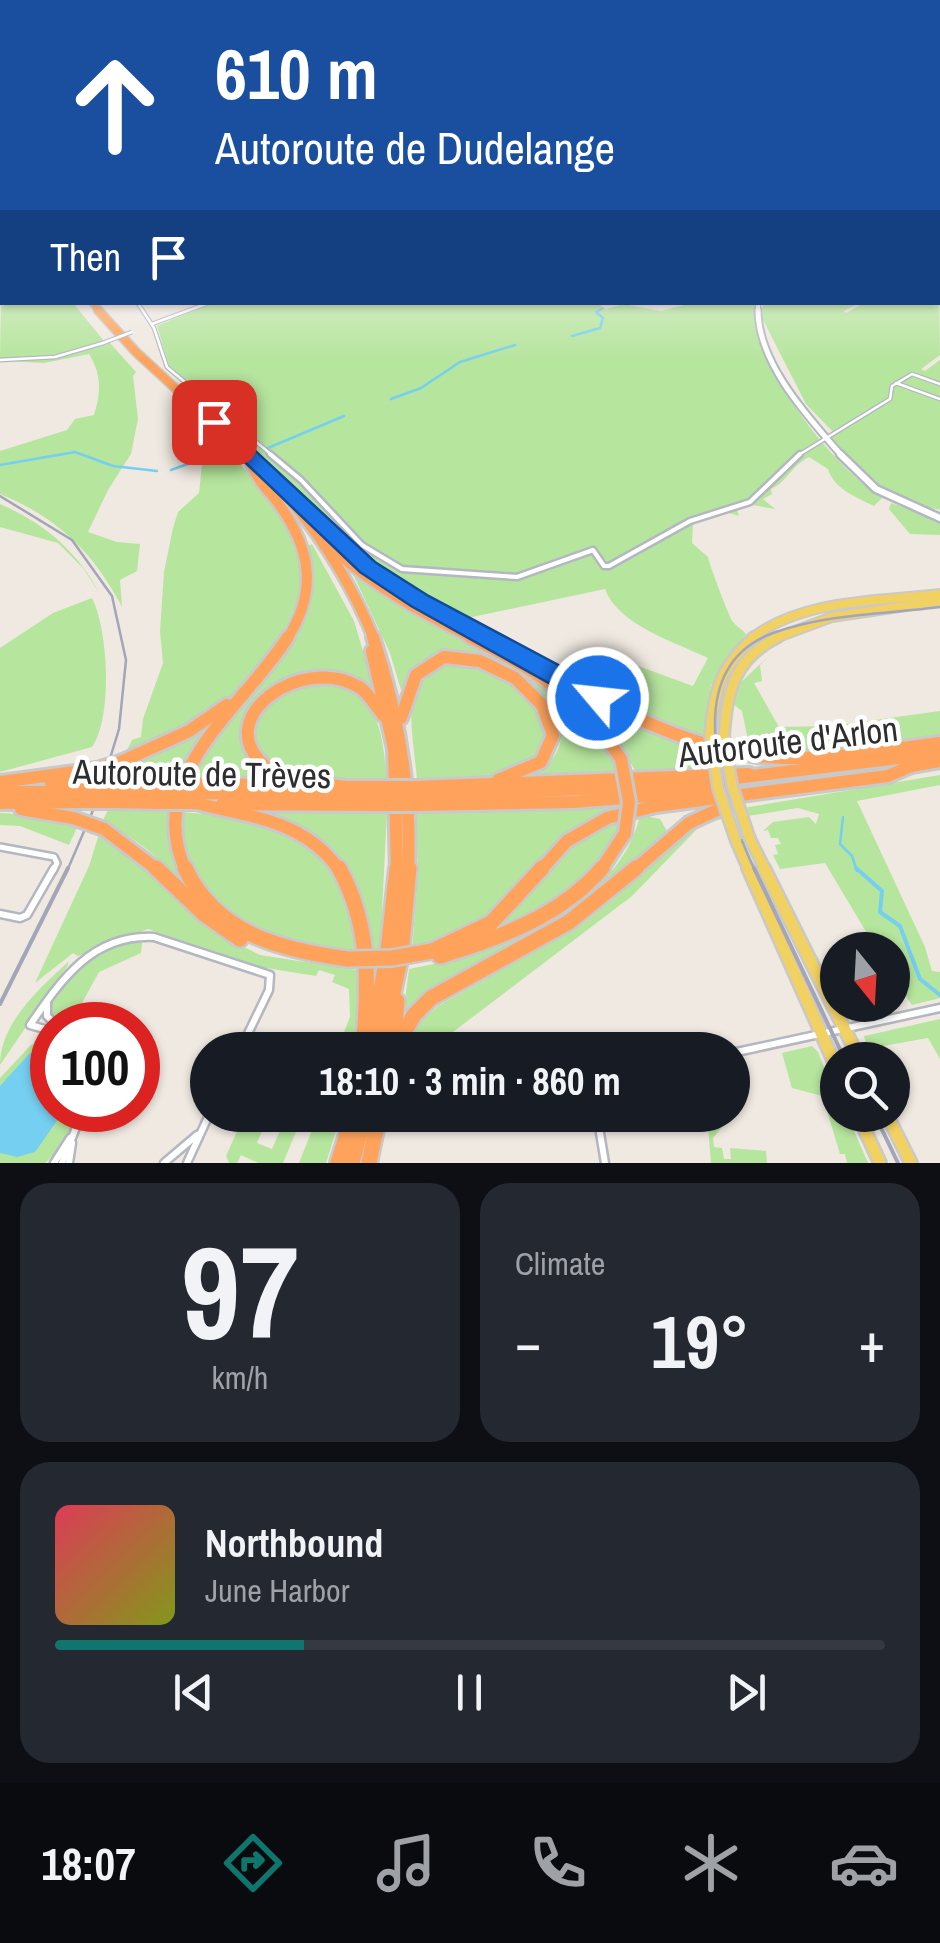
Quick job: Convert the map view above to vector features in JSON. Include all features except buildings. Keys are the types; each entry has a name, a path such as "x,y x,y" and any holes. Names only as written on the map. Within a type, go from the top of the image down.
{"highway":[{"path":"91,305 128,351 252,465 302,521 344,583 378,668 396,729 398,854 390,946 370,1032"},
{"path":"0,805 73,818 104,829 140,852 226,931 258,948 289,957 348,962 432,955 495,938 574,895 610,860 625,833 629,792 621,759 596,722 564,692 356,571 284,491 141,358 92,305"},
{"path":"252,465 299,538 310,575 300,617 279,650 201,746 185,774 175,820 180,860 202,899 239,931 290,950 348,962"},
{"path":"284,491 294,496 339,544 399,588 625,712 683,738 740,752 812,758 940,742"},
{"path":"307,519 357,597 384,663 410,810 395,1032"},
{"path":"447,658 471,658 492,664 543,703 551,714 555,740 541,763 510,778 411,798 278,774 252,752 248,738 259,704 291,681 335,676 365,690 396,729 410,680 424,666 447,658"},
{"path":"0,783 97,769 123,761 173,740 239,698"},
{"path":"452,787 758,774 940,753"},
{"name":"Autoroute d'Arlon","path":"411,798 693,785 940,753"},
{"name":"Autoroute d'Arlon","path":"411,798 666,796 940,761"},
{"path":"432,955 491,924 567,841 593,824 636,810 888,776 911,766"},
{"path":"0,783 116,792"},
{"path":"196,794 345,787"},
{"path":"404,1032 431,998 586,911 690,820 720,806 785,790"},
{"name":"Autoroute de Trèves","path":"0,792 411,798"},
{"name":"Autoroute de Trèves","path":"0,805 86,792"},
{"path":"196,794 288,826 322,849 342,872 359,906 368,949 367,1032"},
{"path":"385,1032 402,948"},
{"path":"338,1163 348,1132"},
{"path":"352,1163 360,1132"},
{"path":"369,1163 375,1132"}],"main road":[{"path":"758,305 757,320 792,397 826,438 861,477 883,494 940,517"},
{"path":"825,1042 736,841 718,788 710,704 721,670 757,632 804,613 940,598"},
{"path":"851,1042 750,839 732,785 724,709 729,688 746,662 777,635 824,617 940,598"},
{"path":"866,1132 880,1163"},
{"path":"896,1132 911,1163"}],"street":[{"path":"139,305 152,324 167,367 301,480 362,545 411,572 518,577 592,550 599,554 604,566 610,566 690,522 750,502 801,452 890,399 896,382 912,374 940,384"},
{"path":"152,324 204,305"},
{"path":"147,316 175,316"},
{"path":"0,360 55,358 132,332"},
{"path":"896,382 940,398"},
{"path":"0,848 54,857 57,864 28,914 20,918 0,914"},
{"path":"44,1002 69,970 85,958 135,936 154,937 270,974 269,990 249,1032"},
{"path":"750,1049 939,1009"},
{"path":"54,1163 74,1132"},
{"path":"66,1163 74,1132"},
{"path":"164,1163 201,1132"},
{"path":"187,1163 201,1132"},
{"path":"600,1132 605,1163"}],"green space":[{"path":"1,305 75,305 104,341 39,359 0,359"},
{"path":"207,305 600,305 606,309 628,305 661,311 684,305 755,305 754,319 768,350 764,352 799,412 845,467 882,498 874,506 853,496 835,482 828,469 809,457 763,499 775,509 752,505 737,510 739,516 729,513 693,523 692,543 708,557 731,619 746,634 723,662 711,686 706,741 613,701 484,630 586,678 602,653 693,686 708,658 635,622 612,602 605,589 463,619 354,548 352,542 358,538 305,479 241,429 247,425 236,426 297,479 348,537 344,539 248,444 177,382 235,425 169,365 157,326"},
{"path":"763,305 855,305 846,313 860,305 939,305 940,355 921,369 925,371 940,360 940,510 933,508 940,514 887,492 919,503 882,488 861,473 831,440 833,432 806,404 762,318"},
{"path":"109,342 136,372 133,376 138,419 131,454 88,532 117,542 140,544 137,571 120,580 122,607 99,570 72,539 39,514 0,494 0,451 67,430 75,419 94,415 99,392 89,354 44,363 7,361 55,359"},
{"path":"187,413 237,461 282,516 300,557 297,601 274,647 223,704 176,733 123,758 132,740 141,737 143,719 163,663 160,631 164,572 173,528 178,512 199,493 202,465 183,444 183,415"},
{"path":"891,503 940,520 940,535 910,534 889,509"},
{"path":"0,504 58,540 81,564 100,594 83,568 58,543 0,527"},
{"path":"312,544 354,621 376,695 336,676 290,678 244,730 284,780 188,777 308,605 313,575 307,546"},
{"path":"353,574 543,685 577,711 605,741 622,775 528,777 554,756 561,732 541,696 509,671 431,659 412,672 401,690 390,653"},
{"path":"92,598 102,630 106,673 103,715 92,747 0,772 0,648 53,613"},
{"path":"772,653 760,665 762,681 754,683 779,727 831,726 940,711 940,739 836,751 731,747 730,741 748,740 742,711 733,704 740,683"},
{"path":"463,662 519,689 537,710 548,741 522,766 506,772 472,779 417,779 411,721 417,688 426,675 441,666"},
{"path":"344,683 366,703 378,725 387,779 299,775 273,764 262,754 257,743 258,718 274,697 298,684"},
{"path":"563,684 706,749 709,768 636,773 605,724"},
{"path":"217,718 179,777 118,778 122,764"},
{"path":"940,775 940,785 857,801 925,947 932,971 940,972 940,998 912,1005 910,932 866,932 825,863 780,869 773,855 778,854 775,845 781,844 778,838 771,838 768,830 763,831 773,822 809,817 816,824 819,814 798,808 748,816 745,811 700,826 632,896 453,1032 413,1032 438,1006 580,926 634,882 685,829 719,812"},
{"path":"624,807 599,816 559,844 510,897 472,929 412,950 418,873 416,813"},
{"path":"108,810 169,811 169,845 181,880 144,847 102,822"},
{"path":"269,811 387,812 380,952 372,953 360,903 351,885 325,857 268,815"},
{"path":"181,812 250,821 293,837 312,850 342,886 363,952 298,944 239,920 215,900 196,876 185,847"},
{"path":"0,813 42,815 79,823 69,845 20,826 0,825"},
{"path":"640,815 660,819 667,831 608,888 402,1023 409,969 477,952 513,938 580,901 607,876 628,848"},
{"path":"622,820 613,841 586,875 551,902 492,933 573,845"},
{"path":"99,834 132,854 236,943 260,955 365,971 359,1032 344,1032 350,1017 349,989 332,982 335,975 319,970 316,976 260,967 148,929 78,956 73,953 35,983 89,866"},
{"path":"134,940 142,943 141,953 99,972 82,1002 52,1002 80,967"},
{"path":"68,962 43,1002 30,1002 30,1021 0,1065 7,1035 34,995"},
{"path":"940,1019 940,1059 928,1038 866,1042 864,1036"},
{"path":"30,1046 30,1132 69,1132 45,1163 0,1163 0,1078"},
{"path":"812,1046 818,1052 820,1095 792,1088 782,1053"},
{"path":"237,1132 262,1132 257,1143 272,1149 280,1132 296,1132 283,1163 258,1163 241,1155 237,1163 229,1163 226,1156"},
{"path":"311,1132 336,1132 326,1163 299,1163"},
{"path":"708,1132 718,1132 713,1138 714,1147 722,1148 724,1159 731,1159 730,1148 766,1151 767,1163 711,1163"},
{"path":"833,1132 854,1132 868,1163 847,1163 845,1154 840,1154"}],"water":[{"path":"29,1054 30,1132 49,1132 35,1152 17,1157 0,1153 0,1086"}],"waterway":[{"path":"572,336 600,328 603,318 596,312 602,309"},
{"path":"391,399 421,388 460,362 515,345"},
{"path":"268,448 344,416"},
{"path":"0,465 75,452 113,466 157,471"},
{"path":"171,470 199,460 230,456"},
{"path":"843,817 840,844 852,856 856,868"},
{"path":"856,868 882,891 880,912 900,926 920,979 940,995"}],"tram line":[{"path":"755,871 721,775 716,706 724,676 743,651 773,633 835,618 940,607"},
{"path":"754,868 836,1042"},
{"path":"883,1132 898,1163"}],"railway":[{"path":"0,496 72,540 112,596 126,660 119,729 97,801 67,871"},
{"path":"0,1004 68,868"}],"route":[{"path":"214,422 339,544 386,580 598,698"}]}
